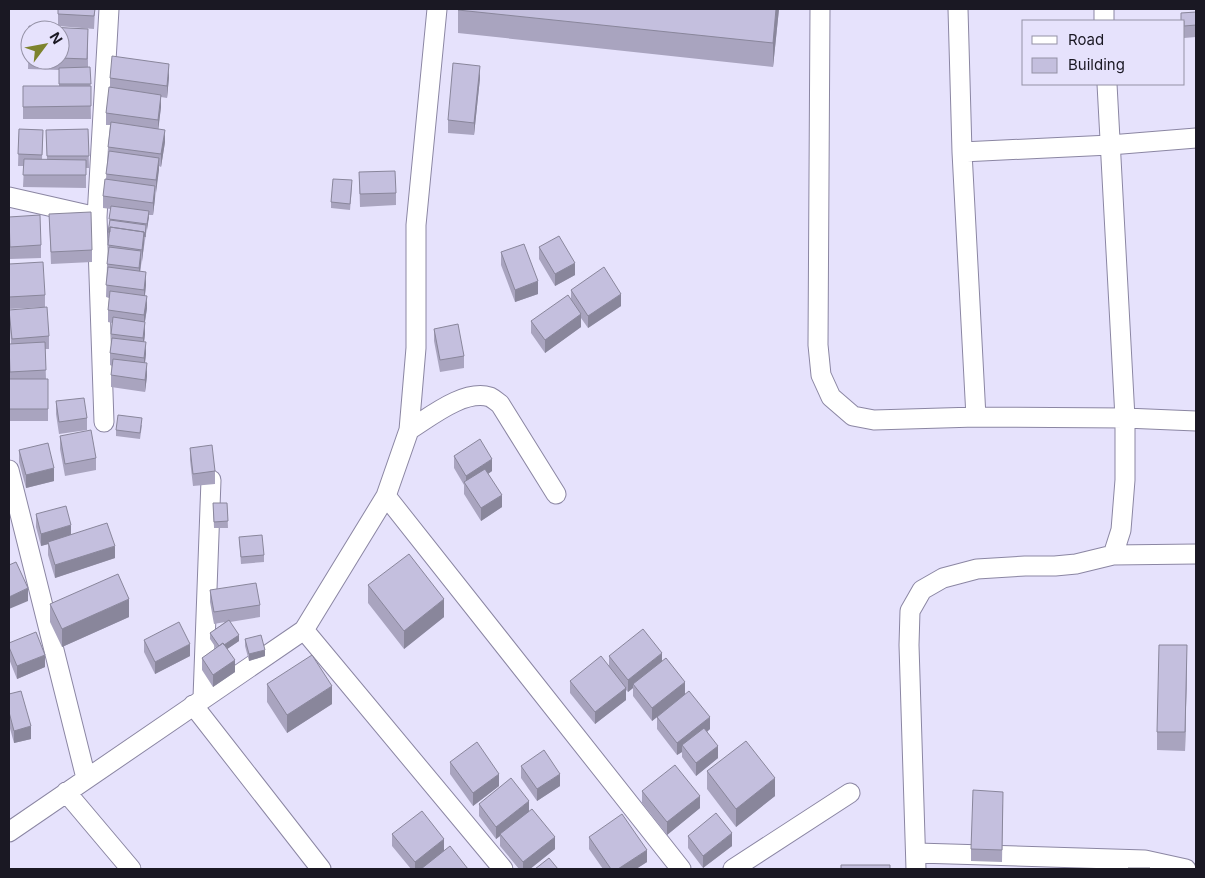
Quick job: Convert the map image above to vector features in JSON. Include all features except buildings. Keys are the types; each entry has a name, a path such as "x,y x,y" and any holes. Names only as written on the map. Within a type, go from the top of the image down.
{"street":[{"path":"104,422 96,217 109,9"},
{"path":"9,832 304,630 386,496 409,430 416,348 416,225 437,9"},
{"path":"820,9 818,345 821,375 831,397 853,416 874,420 976,417 1125,418 1196,421"},
{"path":"958,9 962,152 976,417"},
{"path":"1107,85 1125,418 1125,480 1121,530 1113,554"},
{"path":"962,152 1110,145 1196,138"},
{"path":"9,197 96,217"},
{"path":"409,430 462,398 476,396 491,398 500,404 556,494"},
{"path":"9,470 86,778"},
{"path":"211,480 198,702 321,869"},
{"path":"386,496 681,869"},
{"path":"1186,869 1145,860 917,861 909,645 910,611 922,590 943,578 977,569 1076,564 1113,554 1196,554"},
{"path":"304,630 503,869"},
{"path":"66,792 131,869"},
{"path":"733,869 850,793"}]}
